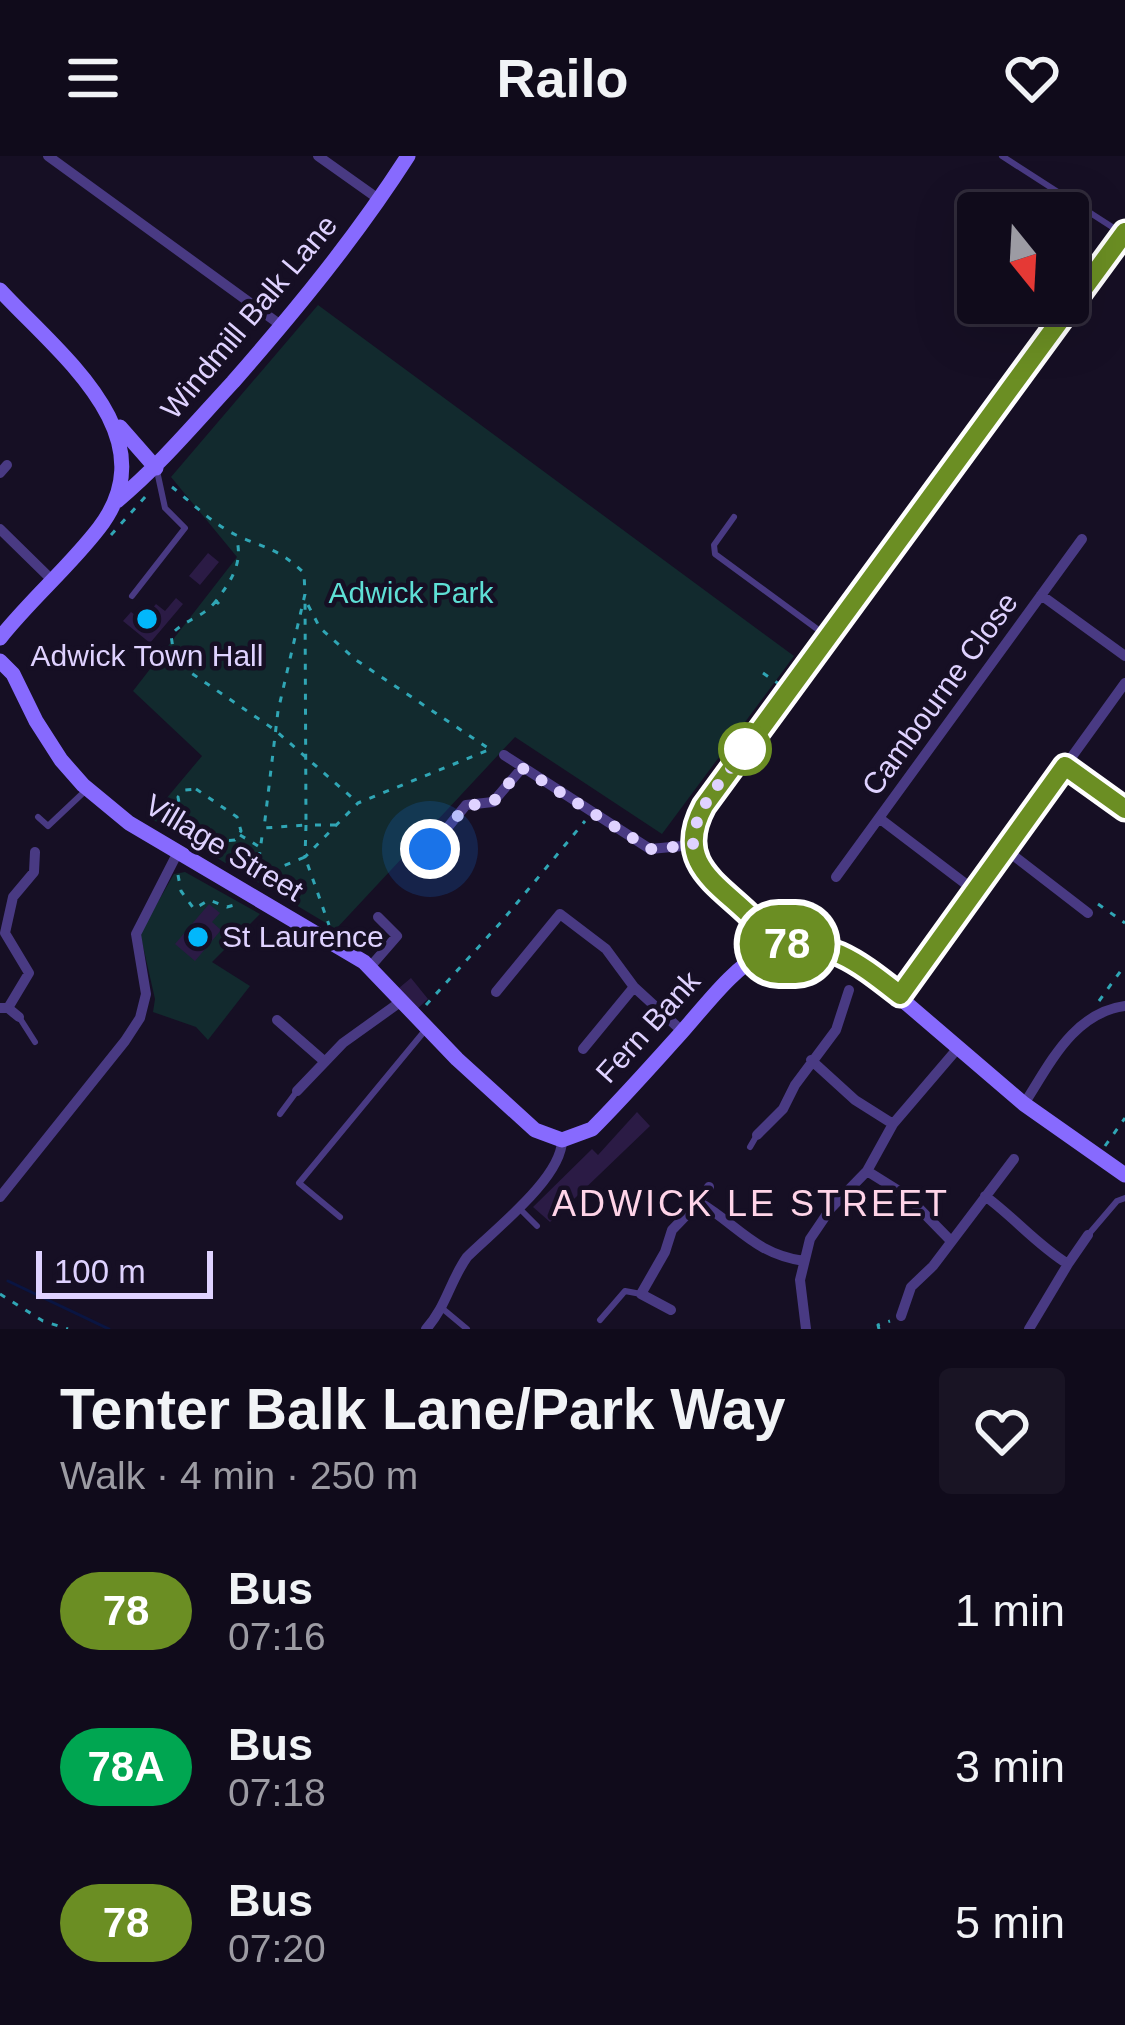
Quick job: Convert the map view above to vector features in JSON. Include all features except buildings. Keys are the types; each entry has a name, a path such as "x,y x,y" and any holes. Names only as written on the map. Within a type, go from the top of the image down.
{"street":[{"path":"48,156 282,326"},
{"path":"318,156 380,200"},
{"name":"Windmill Balk Lane","path":"0,638 99,529 117,501 136,484 158,474 282,326 380,200 408,156"},
{"path":"1124,233 704,806 696,821 693,845 702,870 757,919 774,947 808,943 841,952 900,995 1024,1104 1125,1175"},
{"path":"0,290 158,474"},
{"path":"111,415 121,443 123,474 117,501"},
{"path":"0,529 52,580"},
{"name":"Cambourne Close","path":"836,877 1082,539"},
{"path":"1041,595 1125,656"},
{"name":"Village Street","path":"0,661 14,674 46,740 87,789 176,854 370,967 522,1120 562,1140"},
{"path":"900,995 1125,683"},
{"path":"504,755 650,849 693,845"},
{"path":"1065,766 1125,809"},
{"path":"430,849 466,806 493,802 522,768"},
{"path":"879,818 975,890"},
{"path":"1005,849 1088,914"},
{"path":"19,1017 4,1008 29,973 3,933 13,897 34,872 35,852"},
{"path":"0,1197 140,1018 145,983 136,934 176,854"},
{"path":"496,992 560,914 606,949 634,987 682,1031"},
{"path":"370,967 397,936 378,917"},
{"name":"Fern Bank","path":"562,1140 592,1129 740,966 774,947"},
{"path":"583,1048 634,987"},
{"path":"753,1141 783,1109 811,1060 836,1030 849,990"},
{"path":"297,1091 352,1035 404,1000"},
{"path":"1024,1104 1060,1049 1089,1018 1125,1006"},
{"path":"278,1020 324,1061"},
{"path":"806,1329 800,1280 820,1222 867,1172 893,1124 958,1048"},
{"path":"811,1060 855,1100 893,1124"},
{"path":"426,1329 443,1309 467,1257 553,1171 562,1153 562,1140"},
{"path":"902,1316 911,1287 933,1266 1014,1159"},
{"path":"867,1172 908,1196 950,1240"},
{"path":"671,1310 641,1294 672,1230 710,1187"},
{"path":"986,1196 1035,1242 1069,1264"},
{"path":"699,1202 762,1250 804,1261"},
{"path":"1028,1329 1088,1235"}],"lane":[{"path":"1002,156 1124,233"},
{"path":"132,596 185,528 164,508 158,474"},
{"path":"734,518 714,545 716,554 828,637"},
{"path":"38,817 48,826 87,789"},
{"path":"19,1017 35,1042"},
{"path":"340,1217 299,1183 422,1021"},
{"path":"280,1114 297,1091"},
{"path":"1088,1235 1125,1198"},
{"path":"518,1207 537,1226"},
{"path":"600,1320 625,1292 641,1294"},
{"path":"443,1309 467,1329"}],"path":[{"path":"158,474 236,535 265,544 304,573 305,594 320,628 356,661 504,755"},
{"path":"103,545 146,496 136,484"},
{"path":"236,535 237,567 218,603 171,635 175,662 275,730 358,802"},
{"path":"305,594 275,730 257,877 304,857 358,802 421,781 491,749"},
{"path":"308,604 304,857 334,935 329,941"},
{"path":"763,673 788,691"},
{"path":"196,789 237,818 239,835 231,842 220,841 181,814 178,797 196,789"},
{"path":"422,1021 592,812"},
{"path":"264,828 336,825"},
{"path":"239,835 259,847"},
{"path":"176,854 181,891 189,906 209,900 227,907 248,895"},
{"path":"1088,914 1099,903 1125,923"},
{"path":"1089,1018 1125,965"},
{"path":"1098,1157 1125,1118"},
{"path":"0,1294 43,1321 68,1329"},
{"path":"879,1329 878,1325 902,1316"}],"green space":[{"name":"Adwick Park","path":"318,305 794,656 662,834 515,737 336,929 150,818 202,756 133,691 237,557 171,477"},
{"path":"185,872 260,914 212,962 250,986 208,1040 196,1027 153,1012 155,999 140,933 174,874"}],"waterway":[{"path":"8,1281 109,1329"}],"bus line":[{"name":"78","path":"1125,232 704,806 696,821 693,845 702,870 757,919 774,947 808,943 841,952 900,995 1065,766 1125,809"}],"place":[{"name":"Adwick Town Hall","path":"147,619"},
{"name":"St Laurence","path":"198,937"}],"district":[{"name":"ADWICK LE STREET","path":"751,1203"}],"route":[{"path":"430,849 466,806 493,802 522,768 650,849 693,845 696,821 704,806 745,749"}]}
